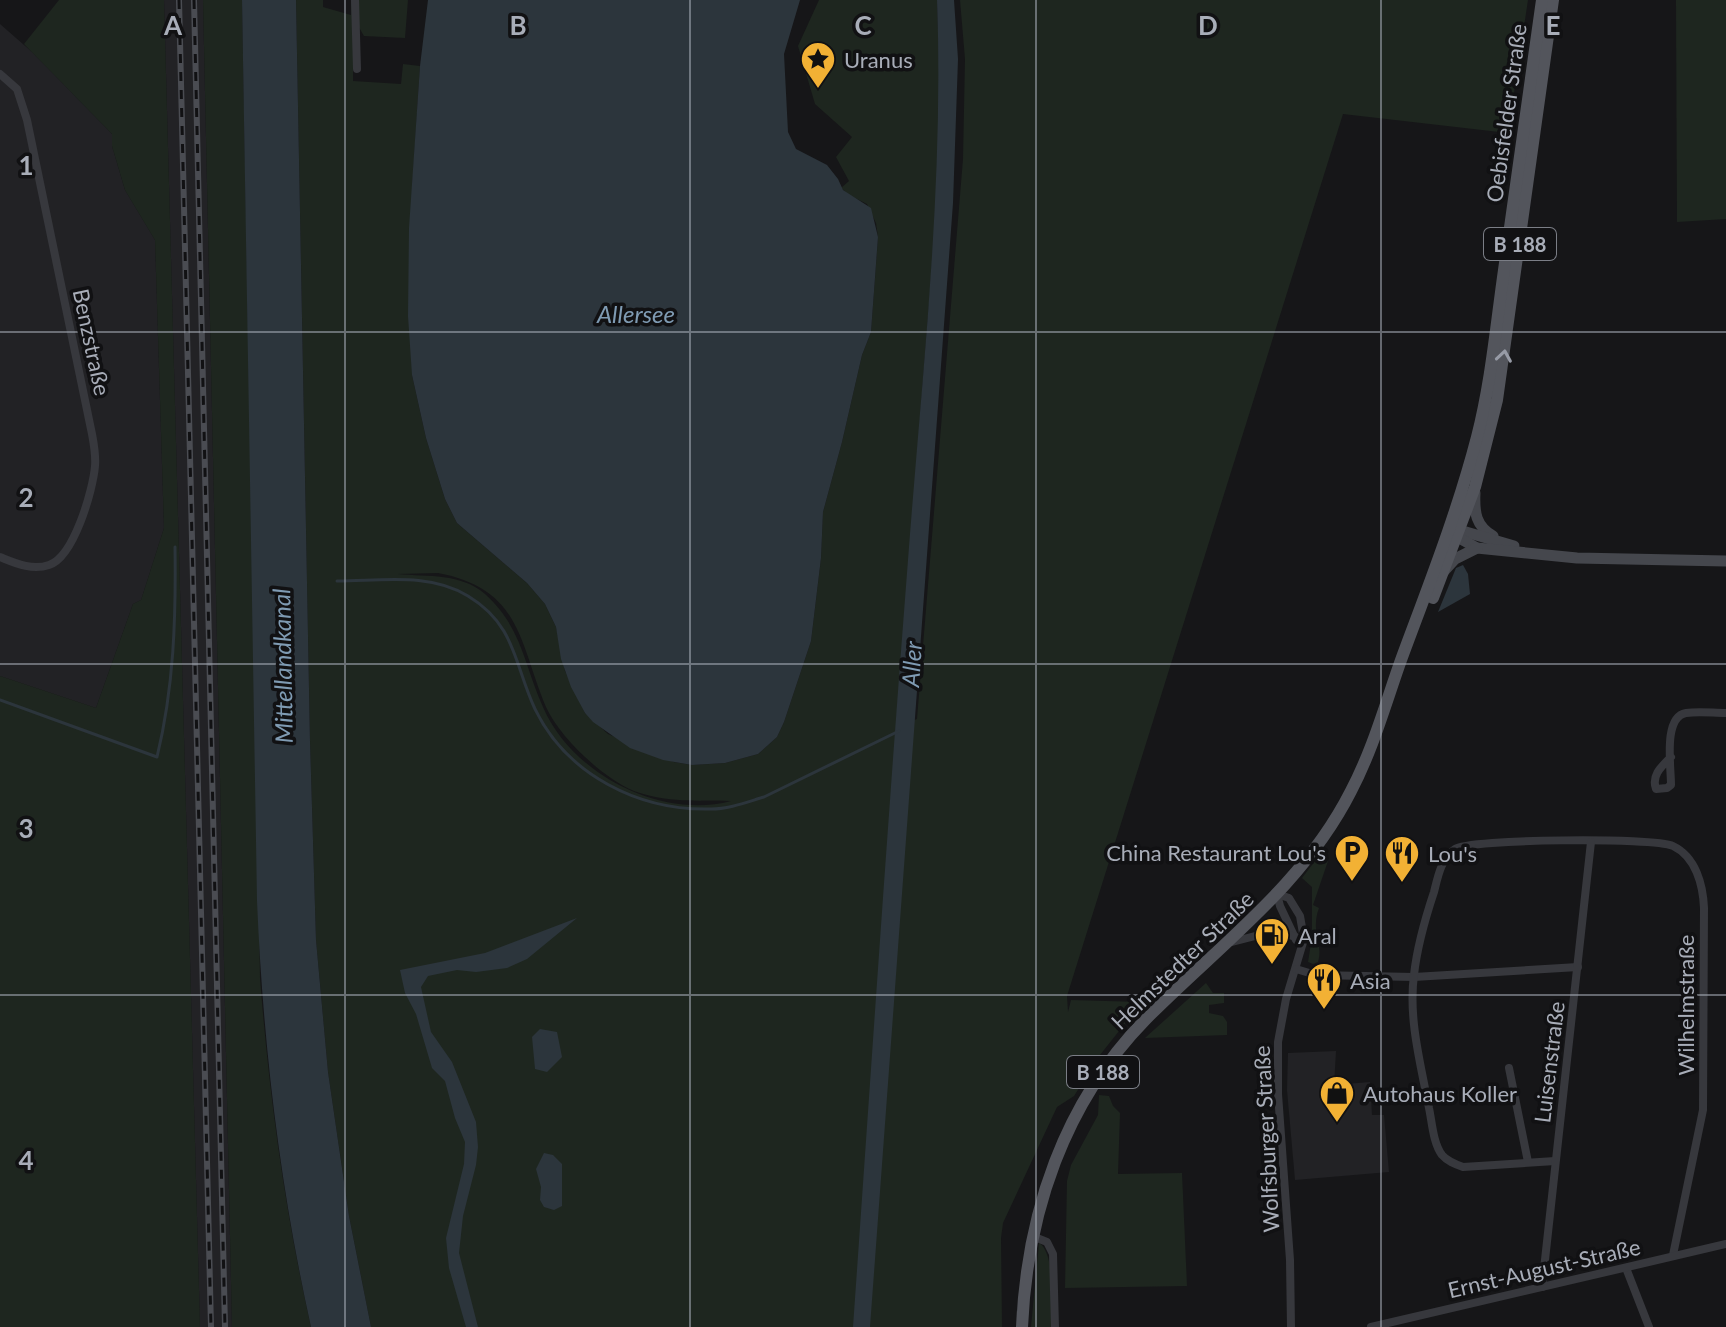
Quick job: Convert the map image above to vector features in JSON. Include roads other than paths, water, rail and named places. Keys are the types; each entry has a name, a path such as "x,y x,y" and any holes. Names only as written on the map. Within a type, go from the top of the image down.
{"main road":[{"name":"Oebisfelder Straße","path":"1454,533 1454,513 1477,436 1489,375 1542,0"},
{"name":"Oebisfelder Straße","path":"1475,487 1504,362 1553,0"},
{"name":"B 188","path":"1389,700 1444,572 1454,533 1475,487"},
{"path":"1475,487 1474,511 1478,523 1483,530 1504,543"},
{"path":"1454,533 1504,543 1530,552"},
{"path":"1454,533 1477,548 1577,558 1726,561"},
{"path":"1389,700 1399,665 1454,533"},
{"path":"1444,572 1455,559 1477,548"},
{"name":"Helmstedter Straße","path":"1022,1327 1023,1291 1041,1197 1060,1148 1094,1085 1143,1022 1277,894 1318,846 1361,772 1389,700"}],"street":[{"path":"355,0 357,69"},
{"name":"Benzstraße","path":"0,74 17,89 27,120 92,434 95,465 73,538 59,559 36,567 19,565 0,557"},
{"path":"1671,757 1670,731 1679,716 1685,713 1726,713"},
{"name":"Wilhelmstraße","path":"1414,977 1425,918 1443,861 1462,845 1640,841 1674,846 1695,867 1703,894 1703,1110 1673,1255"},
{"name":"Luisenstraße","path":"1542,1287 1591,842"},
{"name":"Wolfsburger Straße","path":"1277,894 1300,953"},
{"name":"Wolfsburger Straße","path":"1277,894 1289,898 1300,916 1304,939 1281,1021 1278,1094 1290,1260 1291,1327"},
{"path":"1227,943 1274,931 1296,937"},
{"path":"1296,969 1316,975 1414,977 1578,967"},
{"path":"1414,977 1414,1015 1421,1065 1440,1153 1450,1162 1463,1167 1555,1161"},
{"path":"1509,1068 1528,1162"},
{"path":"1032,1235 1047,1242 1053,1254 1055,1327"},
{"name":"Ernst-August-Straße","path":"1371,1327 1726,1244"},
{"path":"1626,1268 1649,1327"}],"water":[{"name":"Mittellandkanal","path":"242,0 296,0 316,940 328,1072 349,1216 371,1327 311,1327 290,1222 269,1062 257,901"},
{"name":"Allersee","path":"428,0 800,0 784,54 788,132 796,149 827,165 843,190 871,208 878,237 871,332 862,355 823,512 811,641 777,737 758,754 725,763 692,765 663,760 630,748 593,722 571,687 561,659 556,627 545,604 527,583 457,523 445,499 426,438 412,375 408,316 409,228 420,66"},
{"name":"Aller","path":"937,0 954,0 958,59 953,203 870,1327 853,1327 935,210"},
{"path":"1463,565 1468,574 1470,594 1438,612 1456,568"},
{"path":"577,918 527,959 507,968 476,972 457,970 428,976 421,987 431,1032 452,1062 476,1122 476,1165 463,1216 459,1253 478,1327 466,1327 449,1268 446,1238 464,1164 465,1142 445,1081 432,1068 400,970 485,953"},
{"path":"540,1029 557,1032 562,1057 547,1072 535,1069 532,1037"},
{"path":"544,1153 553,1155 562,1164 562,1206 554,1210 544,1207 540,1200 541,1187 536,1169"}],"waterway":[{"path":"0,700 157,757 173,652 175,547"},
{"path":"337,581 387,579 438,584 453,588 484,607 505,633 535,709 566,753 608,784 658,804 711,809 745,803 764,797 899,731"}],"railway":[{"path":"179,0 211,1327"},
{"path":"194,0 225,1327"}],"place":[{"name":"Uranus","path":"818,90"},
{"name":"China Restaurant Lou's","path":"1352,883"},
{"name":"Lou's","path":"1402,884"},
{"name":"Aral","path":"1272,966"},
{"name":"Asia","path":"1324,1011"},
{"name":"Autohaus Koller","path":"1337,1124"}]}
